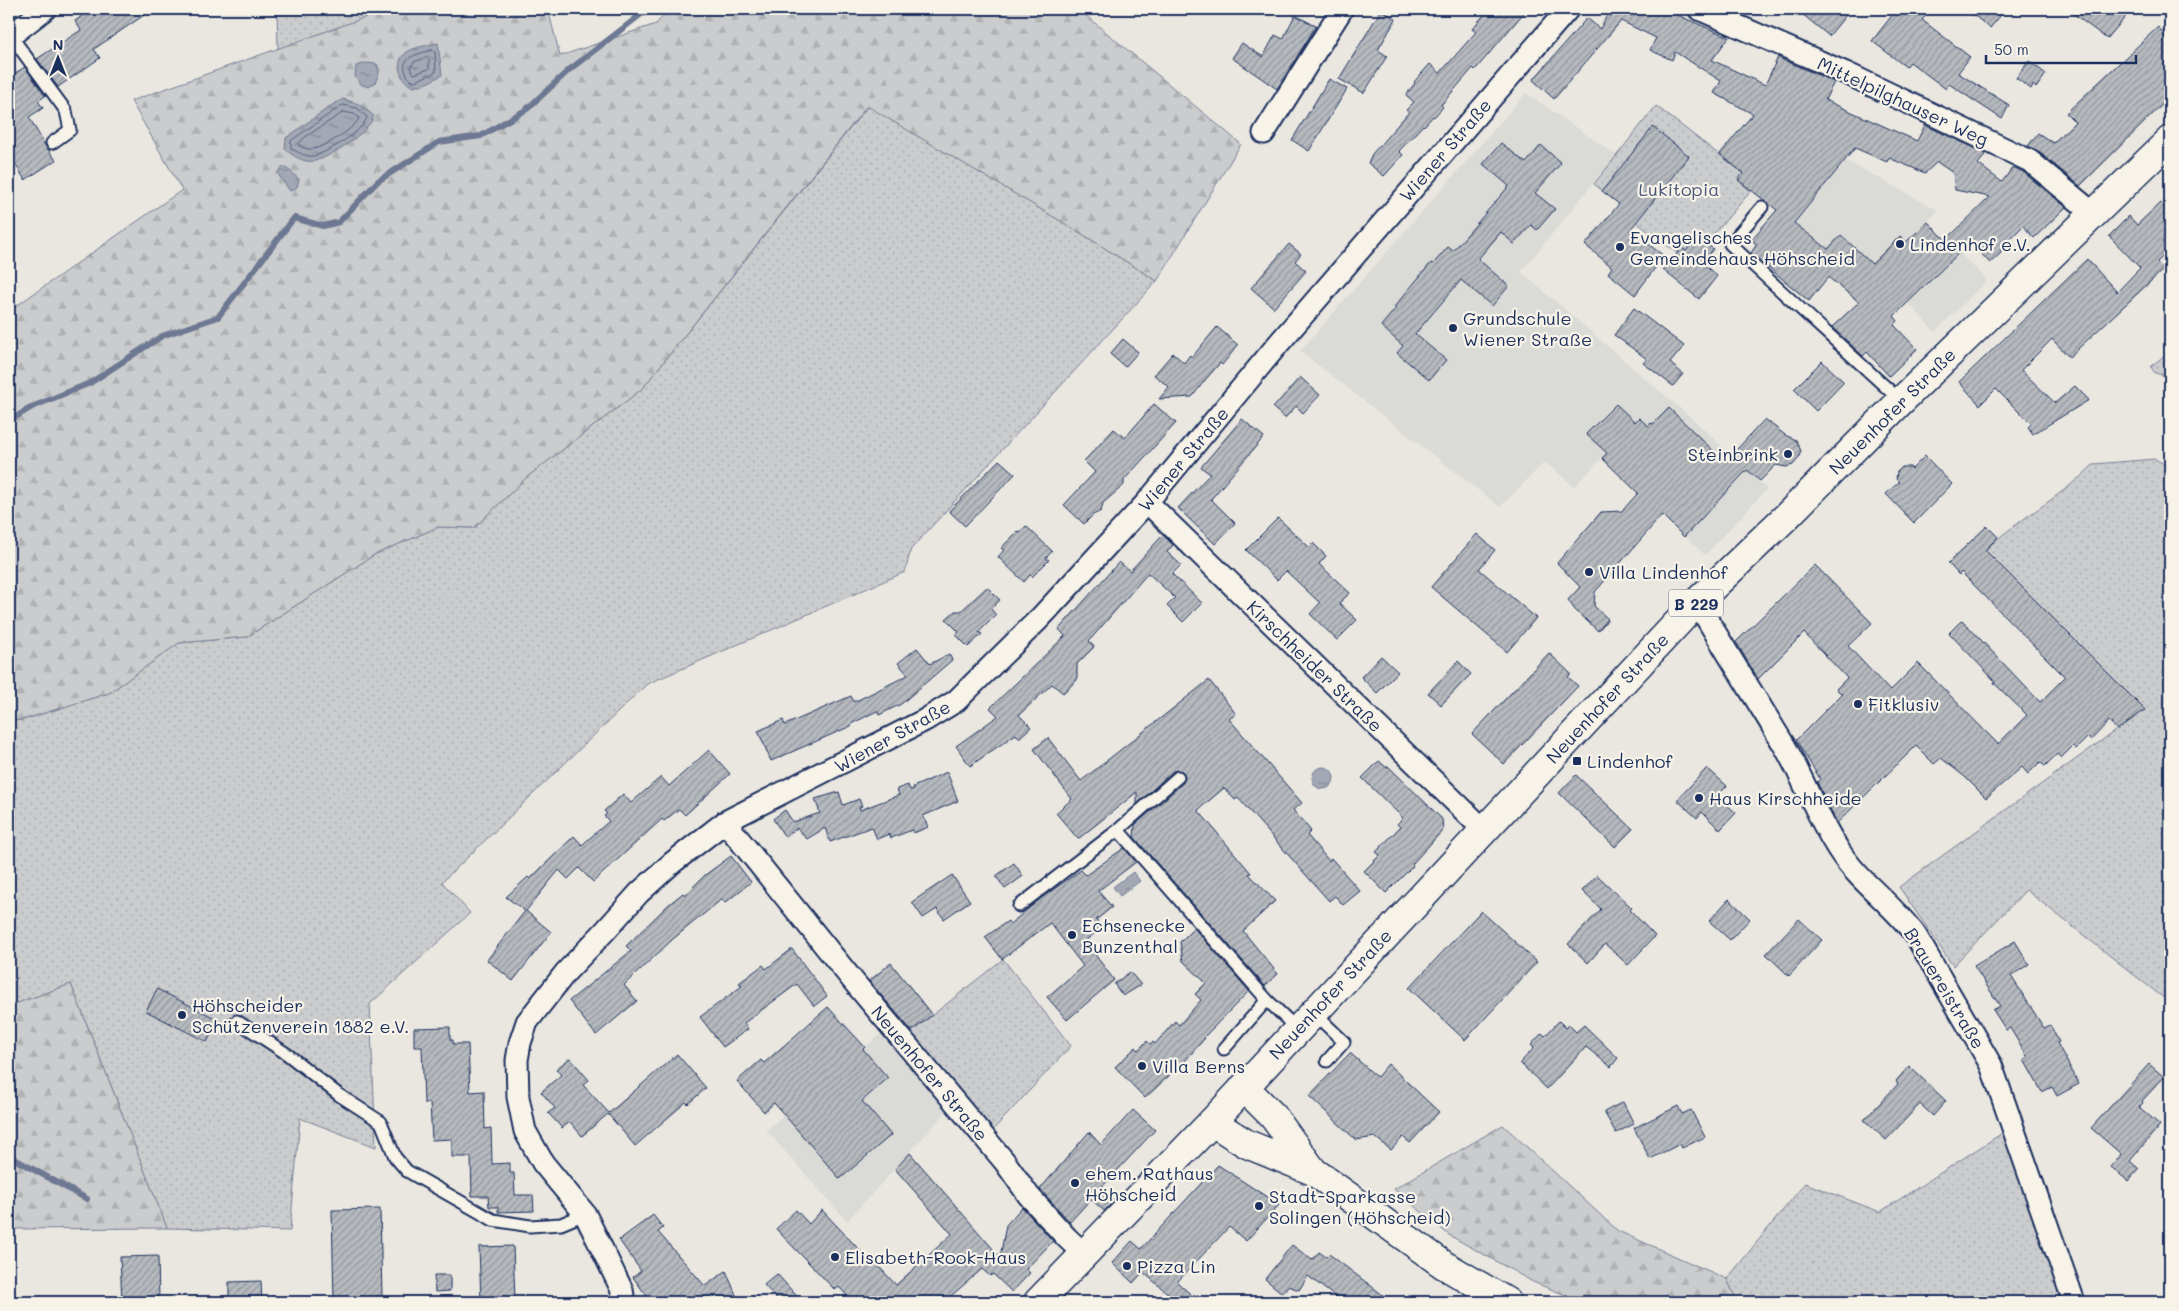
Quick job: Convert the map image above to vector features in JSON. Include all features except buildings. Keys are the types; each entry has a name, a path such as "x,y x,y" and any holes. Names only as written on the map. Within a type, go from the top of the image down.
{"main road":[{"name":"Neuenhofer Straße","path":"1038,1302 1212,1122 1697,602 2170,140"},
{"path":"1244,1087 1274,1116 1313,1171"},
{"path":"1212,1122 1247,1144 1313,1171 1444,1265 1508,1302"}],"street":[{"path":"10,37 46,9"},
{"path":"1264,133 1342,9"},
{"name":"Wiener Straße","path":"624,1302 622,1290 585,1214 534,1150 525,1131 520,1112 517,1060 527,1022 566,972 640,893 697,842 725,822 925,720 956,701 1041,617 1147,502 1279,343 1568,9"},
{"name":"Mittelpilghauser Weg","path":"1699,9 1842,71 2030,161 2094,214"},
{"name":"Kirschheider Straße","path":"1147,502 1484,830"},
{"name":"Brauereistraße","path":"1697,602 1784,744 1823,824 1840,853 1856,872 1904,919 1916,936 1991,1065 2074,1302"},
{"name":"Neuenhofer Straße","path":"725,822 854,982 945,1088 1005,1162 1029,1196 1085,1255"}],"lane":[{"path":"10,37 66,111 70,130 52,143"},
{"path":"1762,207 1730,244 1901,401"},
{"path":"1019,906 1118,830 1178,778"},
{"path":"1118,830 1267,1000 1344,1042 1327,1061"},
{"path":"1224,1049 1267,1000"},
{"path":"237,1021 287,1054 339,1094 381,1122 395,1157 407,1171 493,1220 530,1226 561,1224 585,1214"}],"shaded area":[{"name":"Grundschule Wiener Straße","path":"1526,93 1616,155 1521,272 1695,421 1767,489 1705,555 1602,458 1574,487 1545,462 1500,507 1300,351"},
{"name":"Lindenhof e.V.","path":"1845,160 1938,210 1928,222 1987,280 1935,332 1878,270 1841,235 1828,249 1794,223"},
{"path":"882,1033 947,1111 847,1221 766,1130"}],"green space":[{"path":"277,9 383,9 373,15 278,49"},
{"path":"383,9 548,9 560,56 656,24 670,9 1078,9 1241,144 1157,281 1079,232 867,106 642,389 527,477 474,528 438,527 374,555 247,637 179,643 109,693 22,720 9,721 9,311 182,190 131,101 372,15"},
{"path":"868,106 1079,232 1157,281 911,549 905,572 647,684 442,882 470,913 370,1004 376,1147 300,1118 290,1231 167,1228 71,984 9,1006 9,721 23,720 109,693 179,643 247,637 374,555 438,527 474,528 527,477 642,389"},
{"name":"Lukitopia","path":"1656,106 1743,173 1738,180 1751,191 1706,243 1686,251 1682,248 1677,253 1636,222 1638,219 1594,184"},
{"path":"2168,352 2170,354 2170,377 2155,373 2151,367"},
{"path":"2155,459 2170,467 2170,1003 2026,890 1953,966 1899,887 2144,710 1985,550 1998,538 2082,476 2094,464"},
{"path":"1003,959 1071,1046 990,1133 910,1033"},
{"path":"71,984 167,1228 9,1229 9,1006"},
{"path":"1503,1125 1618,1231 1727,1279 1737,1302 1583,1302 1533,1282 1449,1235 1394,1189"},
{"path":"2004,1132 2064,1302 1737,1302 1727,1279 1805,1183 1880,1212"}],"water":[{"path":"438,43 442,75 427,83 413,87 408,84 402,76 399,66 403,56 407,52 422,46"},
{"path":"366,63 377,64 379,73 375,83 369,87 362,85 355,77 356,66"},
{"path":"343,99 359,104 374,116 365,130 357,137 329,155 313,161 302,160 285,149 286,138"},
{"path":"284,166 299,179 297,187 290,191 277,173"},
{"path":"1323,767 1331,770 1334,778 1331,786 1323,789 1315,786 1312,778 1315,770"},
{"path":"1133,872 1140,881 1120,896 1113,887"}],"waterway":[{"path":"9,421 32,407 90,383 162,336 218,317 294,218 323,226 339,222 378,181 439,142 481,136 527,109 569,70 648,9"},
{"path":"9,1156 87,1199"}],"place":[{"name":"Lindenhof e.V.","path":"1900,244"},
{"name":"Evangelisches Gemeindehaus Höhscheid","path":"1620,247"},
{"name":"Grundschule Wiener Straße","path":"1453,328"},
{"name":"Steinbrink","path":"1788,454"},
{"name":"Villa Lindenhof","path":"1589,572"},
{"name":"Fitklusiv","path":"1858,704"},
{"name":"Lindenhof","path":"1577,761"},
{"name":"Haus Kirschheide","path":"1699,798"},
{"name":"Echsenecke Bunzenthal","path":"1072,935"},
{"name":"Höhscheider Schützenverein 1882 e.V.","path":"182,1015"},
{"name":"Villa Berns","path":"1142,1066"},
{"name":"ehem. Rathaus Höhscheid","path":"1075,1183"},
{"name":"Stadt-Sparkasse Solingen (Höhscheid)","path":"1259,1206"},
{"name":"Elisabeth-Rook-Haus","path":"835,1257"},
{"name":"Pizza Lin","path":"1127,1266"}]}
